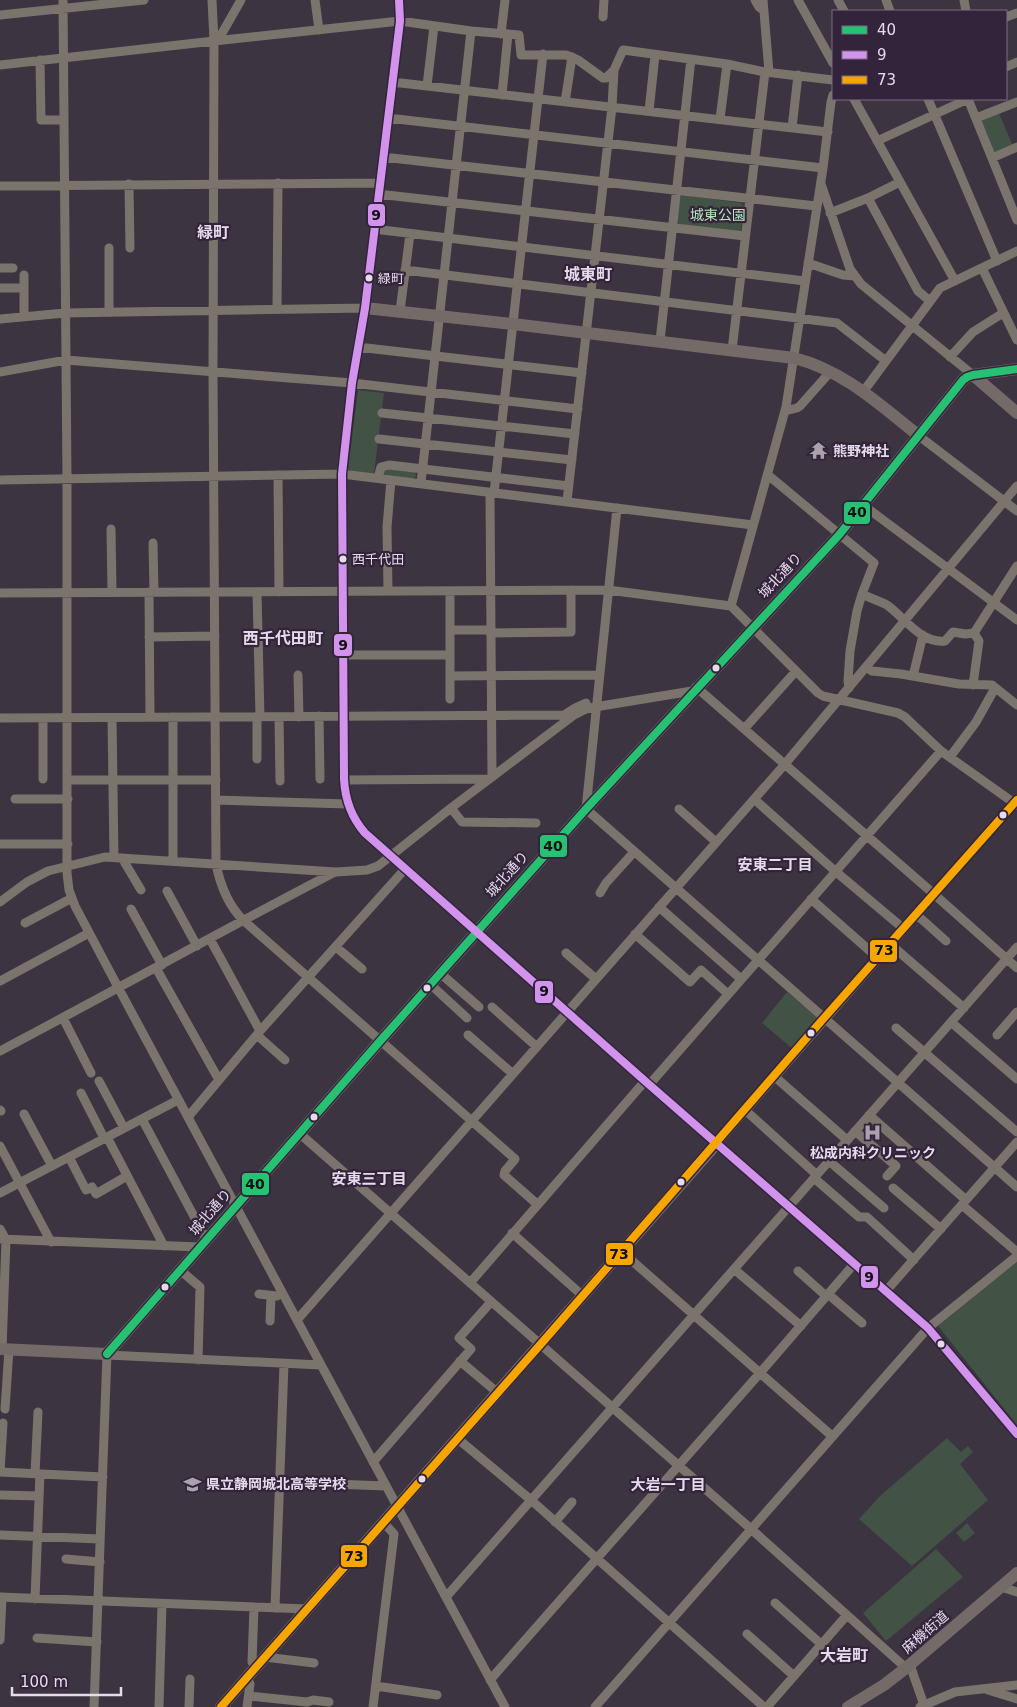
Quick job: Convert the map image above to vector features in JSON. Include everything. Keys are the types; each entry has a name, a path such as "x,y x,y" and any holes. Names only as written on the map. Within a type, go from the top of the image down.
{"street":[{"path":"0,15 63,4 144,0"},
{"path":"212,0 214,41 216,864 219,876 233,910 243,920 515,1159 504,1175 537,1204"},
{"path":"214,41 221,35 241,0"},
{"path":"315,0 319,30"},
{"path":"399,0 400,21 365,308 352,383 342,474 344,793 348,804 357,824 390,856 928,1328 1017,1434"},
{"path":"502,95 505,0"},
{"path":"603,17 604,0"},
{"path":"755,0 764,11"},
{"path":"732,350 758,124 767,72 763,0"},
{"path":"798,0 832,61"},
{"path":"63,4 68,880 72,898 118,989 505,1707"},
{"path":"0,65 400,21 471,31 520,35 521,54 566,55 603,78 606,78 614,70 623,50 832,80"},
{"path":"427,86 434,26"},
{"path":"422,483 471,31"},
{"path":"490,778 492,493 496,478 505,401 543,54"},
{"path":"649,112 656,55"},
{"path":"565,102 572,57"},
{"path":"660,341 690,59"},
{"path":"40,60 41,120 64,120"},
{"path":"720,119 727,64"},
{"path":"567,501 608,144 614,70"},
{"path":"792,128 798,75"},
{"path":"392,82 828,132"},
{"path":"731,606 785,411 832,98"},
{"path":"855,100 955,280"},
{"path":"928,100 997,260"},
{"path":"877,141 966,100"},
{"path":"968,100 1017,220"},
{"path":"976,118 1017,102"},
{"path":"388,118 823,168"},
{"path":"992,158 1017,147"},
{"path":"383,157 816,206"},
{"path":"830,213 868,198 900,182"},
{"path":"276,309 278,183"},
{"path":"0,186 380,183"},
{"path":"820,183 850,269 861,284 1017,413"},
{"path":"129,184 130,248"},
{"path":"378,194 745,236"},
{"path":"868,198 918,291 930,300"},
{"path":"374,229 805,281"},
{"path":"400,312 410,234"},
{"path":"109,248 109,312"},
{"path":"863,392 940,288 1017,251"},
{"path":"808,263 848,276 855,276"},
{"path":"0,268 13,268"},
{"path":"982,268 1017,340"},
{"path":"405,270 837,323 886,361"},
{"path":"24,275 24,316"},
{"path":"0,288 24,288"},
{"path":"0,319 65,313 365,308 794,358 831,371 863,392 1017,511"},
{"path":"950,358 973,332 1003,313"},
{"path":"358,347 582,373"},
{"path":"0,372 66,360 352,383 578,410"},
{"path":"972,375 1017,369"},
{"path":"785,411 800,406 831,371"},
{"name":"城北通り","path":"107,1354 476,932 694,689 839,535 963,380 972,375"},
{"path":"382,413 575,434"},
{"path":"380,439 572,460"},
{"path":"378,478 379,469 385,465 569,486"},
{"path":"0,480 342,474 753,525"},
{"path":"278,475 279,592"},
{"path":"768,475 874,563 857,611 850,650 849,688"},
{"path":"388,591 387,527 391,480"},
{"path":"297,1320 785,764 1017,486"},
{"path":"863,505 1017,620"},
{"path":"616,508 586,809 1017,1187"},
{"path":"111,529 112,592"},
{"path":"150,717 149,637 153,543"},
{"path":"974,633 992,602 1017,566"},
{"path":"450,630 571,632 571,590"},
{"path":"0,593 608,590 731,606 823,696 898,713 905,717 941,751 1016,803 824,1018 622,1252 221,1707"},
{"path":"450,591 450,699"},
{"path":"257,592 257,759"},
{"path":"862,594 886,605 923,636 938,642 945,641 953,632 974,633"},
{"path":"973,684 979,641 974,633"},
{"path":"149,637 215,636"},
{"path":"913,676 923,636"},
{"path":"344,655 450,655"},
{"path":"866,668 872,671 959,684 992,685 1017,705"},
{"path":"744,729 796,671"},
{"path":"298,675 299,716"},
{"path":"450,676 599,675"},
{"path":"950,757 976,722 995,688"},
{"path":"0,902 37,876 48,871 105,857 336,872 367,870 378,866 574,715 595,705 694,689 785,764 1017,968"},
{"path":"0,718 564,715 589,702 595,705"},
{"path":"319,716 320,779"},
{"path":"173,717 173,861"},
{"path":"279,717 280,781"},
{"path":"43,718 43,779"},
{"path":"112,718 113,780 118,858 140,890"},
{"path":"470,1283 537,1204 728,994 941,751"},
{"path":"344,780 490,778"},
{"path":"68,780 216,780"},
{"path":"754,798 835,871 904,929"},
{"path":"15,799 68,800"},
{"path":"216,800 348,804"},
{"path":"451,808 462,822 536,823"},
{"path":"680,809 716,842"},
{"path":"0,844 68,844"},
{"path":"600,893 606,883 634,852"},
{"path":"188,1117 259,1033 405,869"},
{"path":"0,1051 336,872"},
{"path":"167,891 196,946"},
{"path":"25,923 72,898"},
{"path":"811,899 878,958"},
{"path":"659,907 741,978"},
{"path":"131,909 219,1080"},
{"path":"917,915 946,941"},
{"path":"0,981 89,933"},
{"path":"635,934 690,982 701,970 728,994"},
{"path":"210,938 259,1033 285,1060"},
{"path":"890,944 964,1008"},
{"path":"336,947 362,969"},
{"path":"446,1597 1017,947"},
{"path":"566,953 596,980"},
{"path":"440,973 479,1007"},
{"path":"430,984 467,1018"},
{"path":"492,1007 537,1046"},
{"path":"997,1035 1017,1012"},
{"path":"63,1018 91,1073"},
{"path":"951,1022 1017,1079"},
{"path":"896,1028 1017,1132"},
{"path":"468,1035 513,1074"},
{"path":"774,1076 848,1140"},
{"path":"99,1081 124,1128"},
{"path":"81,1093 164,1246"},
{"path":"0,1193 178,1100"},
{"path":"745,1110 859,1217 867,1218 914,1260"},
{"path":"24,1114 52,1166"},
{"path":"869,1115 1017,1252"},
{"path":"3,1240 164,1246 202,1244 142,1119"},
{"path":"855,1131 896,1166 887,1176"},
{"path":"299,1133 908,1667 922,1706 955,1692 1017,1685"},
{"path":"886,1291 1017,1142"},
{"path":"0,1146 51,1242"},
{"path":"69,1157 86,1190 92,1187 96,1194 127,1176"},
{"path":"829,1161 884,1208"},
{"path":"893,1188 941,1229"},
{"path":"0,1228 3,1240 5,1409"},
{"path":"512,1233 583,1296"},
{"path":"622,1252 832,1436"},
{"path":"595,1707 928,1328 1017,1256"},
{"path":"490,1680 854,1264"},
{"path":"734,1269 801,1326"},
{"path":"180,1270 200,1287 198,1360"},
{"path":"798,1271 862,1323"},
{"path":"259,1294 284,1297"},
{"path":"270,1322 271,1296"},
{"path":"374,1462 471,1349 459,1338 491,1302"},
{"path":"4,1349 321,1366"},
{"path":"94,1707 107,1354"},
{"path":"460,1361 498,1393"},
{"path":"275,1608 284,1364"},
{"path":"35,1598 39,1496 38,1412"},
{"path":"3,1423 0,1472 103,1477"},
{"path":"458,1439 531,1500 765,1707 847,1615"},
{"path":"280,1482 386,1486"},
{"path":"0,1495 39,1496"},
{"path":"555,1522 572,1502"},
{"path":"373,1707 394,1534 383,1522"},
{"path":"394,1534 409,1529"},
{"path":"0,1535 100,1539"},
{"path":"66,1560 100,1562"},
{"name":"麻機街道","path":"848,1707 884,1686 908,1667 1017,1573"},
{"path":"1001,1587 1017,1592"},
{"path":"0,1640 1,1597 308,1609"},
{"path":"775,1603 821,1644"},
{"path":"159,1707 162,1604"},
{"path":"254,1607 252,1662 314,1662"},
{"path":"747,1634 794,1676"},
{"path":"37,1638 97,1642"},
{"path":"189,1707 190,1678"},
{"path":"247,1678 250,1684 247,1707"},
{"path":"376,1686 437,1695"},
{"path":"982,1689 1017,1699"},
{"path":"249,1696 307,1702 313,1700 329,1702"}],"green space":[{"path":"998,111 1013,146 995,154 979,121"},
{"name":"城東公園","path":"682,195 741,203 744,206 741,230 738,232 678,224 676,222"},
{"path":"358,390 384,393 374,474 348,470"},
{"path":"384,468 415,472 416,476 413,479 384,476 382,474"},
{"path":"787,992 818,1018 793,1049 762,1023"},
{"path":"1017,1260 1017,1425 938,1326"},
{"path":"947,1438 961,1452 968,1446 973,1452 960,1464 988,1500 912,1566 859,1519 880,1496"},
{"path":"967,1523 975,1533 964,1542 956,1533"},
{"path":"936,1549 963,1577 886,1641 863,1613"}],"transit line":[{"name":"9","path":"399,0 400,21 365,308 352,383 342,474 344,779 347,801 352,814 365,833 928,1328 1017,1434"},
{"name":"40","path":"107,1354 586,809 839,535 963,380 973,375 1017,369"},
{"name":"73","path":"221,1707 1017,800"}],"place":[{"name":"緑町","path":"369,278"},
{"name":"熊野神社","path":"819,451"},
{"name":"西千代田","path":"343,559"},
{"name":"松成内科クリニック","path":"873,1133"},
{"name":"県立静岡城北高等学校","path":"192,1484"}],"district":[{"name":"緑町","path":"213,232"},
{"name":"城東町","path":"588,274"},
{"name":"西千代田町","path":"283,638"},
{"name":"安東二丁目","path":"775,865"},
{"name":"安東三丁目","path":"369,1179"},
{"name":"大岩一丁目","path":"668,1485"},
{"name":"大岩町","path":"844,1655"}]}
